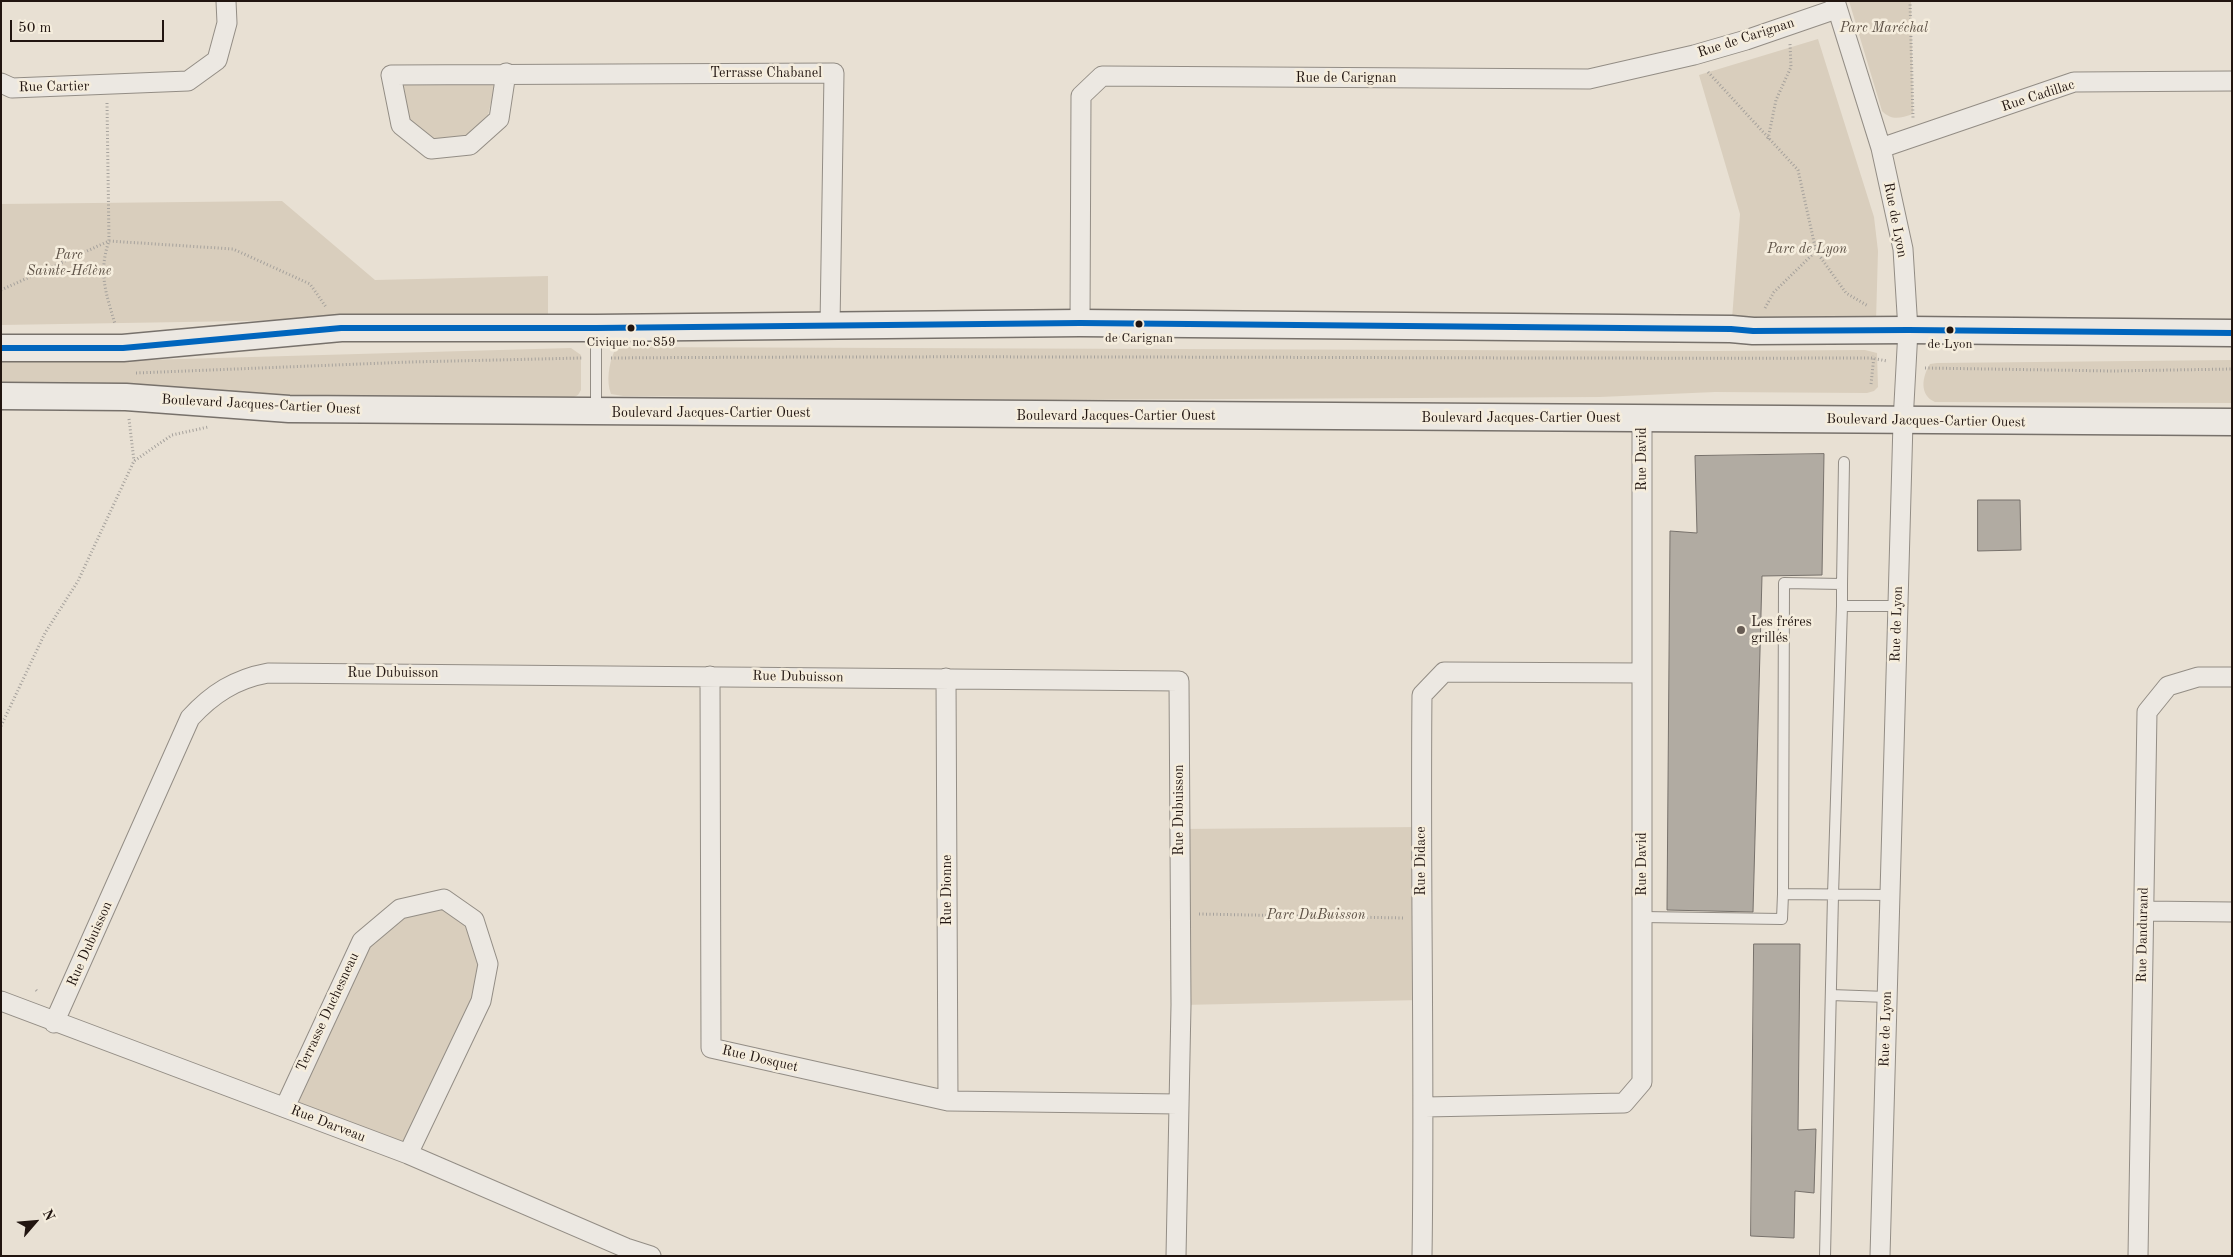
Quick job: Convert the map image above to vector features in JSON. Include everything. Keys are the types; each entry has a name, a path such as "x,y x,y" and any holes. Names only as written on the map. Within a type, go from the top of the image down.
{"main road":[{"path":"1,348 123,348 342,328 596,328 1080,323 1730,329 1753,331 1908,330 2232,333"},
{"name":"Boulevard Jacques-Cartier Ouest","path":"1,396 126,397 289,409 1903,422 2232,422"}],"street":[{"name":"Rue Cartier","path":"1,84 12,88 188,81 217,60 227,23 226,1"},
{"name":"Rue de Carignan","path":"1080,323 1080,96 1102,76 1588,79 1694,55 1746,40 1836,5"},
{"name":"Rue de Lyon","path":"1836,5 1881,148 1903,249 1908,330 1903,422 1880,1256"},
{"name":"Terrasse Chabanel","path":"506,74 499,120 470,145 431,149 401,125 391,75 506,74 834,73 830,325"},
{"name":"Rue Cadillac","path":"1881,148 1913,139 2074,82 2232,81"},
{"name":"Rue David","path":"1425,1107 1624,1103 1642,1082 1642,419"},
{"name":"Rue Didace","path":"1422,1256 1425,1107 1421,918 1422,695 1444,672 1642,673"},
{"name":"Rue Dubuisson","path":"54,1022 190,718 204,703 227,686 246,677 268,673 1180,681 1181,1005 1176,1256"},
{"name":"Rue Dosquet","path":"710,676 711,1048 948,1101 1178,1104"},
{"name":"Rue Dandurand","path":"2138,1256 2147,712 2168,686 2198,677 2232,677"},
{"name":"Rue Dionne","path":"946,678 948,1101"},
{"name":"Terrasse Duchesneau","path":"284,1107 362,941 400,909 444,899 474,920 488,964 481,1001 408,1154"},
{"path":"2144,911 2232,912"},
{"name":"Rue Darveau","path":"1,1001 408,1154 625,1252 651,1256"}],"lane":[{"path":"596,328 596,412"},
{"path":"1825,1256 1844,462"},
{"path":"1642,917 1782,919 1784,583 1842,584"},
{"path":"1842,606 1898,606"},
{"path":"1783,894 1890,895"},
{"path":"1831,995 1887,997"}],"path":[{"path":"1910,1 1913,139"},
{"path":"1768,139 1776,100 1791,67 1790,24"},
{"path":"1694,55 1798,170 1816,251 1846,293 1875,310"},
{"path":"107,85 109,241"},
{"path":"1,290 109,241 233,249 310,284 342,328"},
{"path":"1753,331 1774,292 1816,251"},
{"name":"Boulevard Jacques-Cartier Ouest","path":"135,373 410,362 596,358 1089,356 1424,360 1874,357 1905,365 1933,368 2112,371 2232,369"},
{"path":"1871,384 1874,357"},
{"path":"1,726 45,632 78,581 134,461 172,436 211,427"},
{"path":"1180,914 1421,918"}],"green space":[{"name":"Parc Maréchal","path":"1849,1 1911,1 1913,114 1896,118 1882,111"},
{"name":"Parc de Lyon","path":"1818,39 1874,217 1878,251 1876,321 1732,319 1740,214 1699,75"},
{"path":"496,83 488,115 466,136 434,139 409,120 402,84"},
{"name":"Parc Sainte-Hélène","path":"282,201 375,280 548,276 548,316 1,325 1,204"},
{"path":"623,347 1865,350 1877,353 1878,387 1874,391 1867,393 1715,392 1600,397 1042,400 623,396 611,394 608,378 614,352"},
{"path":"571,348 581,355 581,390 578,395 572,398 301,398 1,386 1,361 110,361"},
{"path":"2232,360 2232,403 1935,402 1926,395 1924,390 1925,374 1930,364 1937,363"},
{"name":"Parc DuBuisson","path":"1420,827 1422,1000 1181,1005 1179,829"},
{"path":"444,899 474,920 488,964 408,1154 285,1107 362,941 400,909"}],"building":[{"path":"1824,454 1822,575 1762,576 1753,912 1667,910 1670,531 1697,533 1695,456"},
{"path":"1978,500 2020,500 2021,550 1978,551"},
{"path":"1754,944 1800,944 1798,1130 1816,1129 1814,1193 1795,1191 1794,1238 1751,1236"}],"transit line":[{"path":"1,348 123,348 341,328 596,328 1080,323 1731,329 1753,331 1908,330 2232,333"}],"place":[{"name":"de Carignan","path":"1139,324"},
{"name":"Civique no. 859","path":"631,328"},
{"name":"de Lyon","path":"1950,330"},
{"name":"Les fréres grillés","path":"1741,630"}]}
